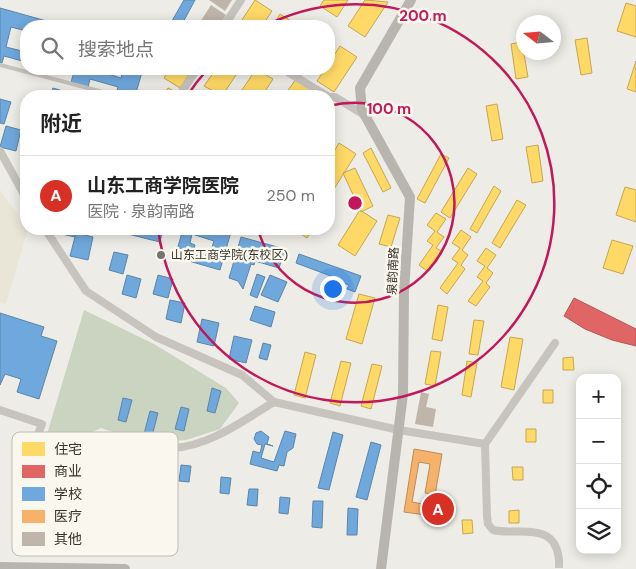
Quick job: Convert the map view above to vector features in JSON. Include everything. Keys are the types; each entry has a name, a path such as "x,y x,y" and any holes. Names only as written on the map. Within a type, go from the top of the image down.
{"street":[{"path":"228,20 241,0"},
{"name":"泉韵南路","path":"381,569 403,394 404,292 410,197 366,116 360,99 360,88 411,0"},
{"path":"183,90 193,75"},
{"path":"293,75 317,90"},
{"path":"335,97 366,116"},
{"path":"0,151 20,187"},
{"path":"49,235 86,291 156,337 242,375 274,402 399,430 485,444"},
{"path":"555,343 485,444 488,524 493,530 499,532 542,534 550,538 555,546 559,560"},
{"path":"178,447 194,445 227,430 274,402"},
{"path":"0,410 42,424 39,432"},
{"path":"0,568 125,569"}],"lane":[{"path":"0,66 20,71"},
{"path":"35,75 94,90"}],"green space":[{"path":"84,310 154,344 226,388 239,403 220,429 186,440 178,441 178,432 113,432 101,428 92,432 48,432"}],"shaded area":[{"path":"0,190 20,218 20,235 26,235 6,304 0,303"}],"building: 住宅":[{"path":"255,0 272,11 266,20 242,20"},
{"path":"324,0 348,0 337,17 320,6"},
{"path":"365,0 388,2 365,37 348,26"},
{"path":"626,3 636,6 636,37 617,31"},
{"path":"280,14 289,20 276,20"},
{"path":"587,38 592,73 581,75 575,40"},
{"path":"516,43 516,60 525,60 528,77 516,79 511,44"},
{"path":"340,46 357,57 335,90 317,81 321,75 335,75 335,54"},
{"path":"636,61 636,92 627,89"},
{"path":"166,75 188,75 180,88 164,78"},
{"path":"212,75 236,75 226,90 211,90 204,86"},
{"path":"252,75 266,75 273,79 266,90 242,90"},
{"path":"296,79 312,90 288,90"},
{"path":"497,104 503,139 492,141 486,106"},
{"path":"339,143 356,154 335,187 335,150"},
{"path":"538,145 543,181 532,183 526,147"},
{"path":"371,148 391,188 383,192 363,153"},
{"path":"441,154 449,158 425,203 417,199"},
{"path":"355,168 373,206 361,212 343,173"},
{"path":"468,168 477,174 450,218 441,212"},
{"path":"494,186 501,191 477,233 470,229"},
{"path":"625,187 636,190 636,222 616,215"},
{"path":"517,200 526,205 500,248 492,243"},
{"path":"360,210 377,221 355,256 338,245"},
{"path":"436,213 446,219 437,232 444,237 436,248 441,251 427,271 419,265 433,245 427,241 435,231 427,225"},
{"path":"388,215 400,218 391,247 379,244"},
{"path":"461,230 471,237 462,250 468,255 461,265 465,269 447,294 440,288 458,263 452,259 460,248 452,243"},
{"path":"612,240 633,246 623,274 603,268"},
{"path":"486,248 496,255 487,268 493,273 486,283 490,287 476,306 468,301 483,281 477,277 485,266 477,261"},
{"path":"359,294 375,298 362,344 346,339"},
{"path":"438,305 448,307 442,341 432,339"},
{"path":"474,320 484,321 478,355 469,354"},
{"path":"510,337 523,339 514,390 501,387"},
{"path":"431,351 441,352 435,386 425,384"},
{"path":"305,352 316,355 305,398 294,395"},
{"path":"573,357 574,370 563,370 563,358"},
{"path":"341,361 351,363 340,406 330,403"},
{"path":"467,361 477,363 471,397 462,395"},
{"path":"372,364 382,366 371,409 361,406"},
{"path":"543,390 553,390 553,403 543,403"},
{"path":"526,429 536,429 536,442 526,442"},
{"path":"512,467 523,467 523,480 513,480"},
{"path":"519,510 519,523 509,523 509,511"},
{"path":"462,520 472,520 473,533 463,534"}],"building: 商业":[{"path":"574,298 636,329 636,346 612,340 585,329 564,316"}],"building: 学校":[{"path":"184,0 195,0 184,20 172,20"},
{"path":"0,8 43,20 20,20 20,29 11,27 6,47 20,50 20,60 4,56 2,63 0,62"},
{"path":"73,75 112,75 121,78 122,75 141,75 137,90 117,90 118,87 90,79 88,87 71,82"},
{"path":"0,99 11,102 4,124 0,123"},
{"path":"6,126 20,130 16,151 0,147"},
{"path":"75,235 93,237 88,260 70,256"},
{"path":"132,235 162,235 160,242"},
{"path":"181,235 192,235 190,243 195,245 192,254 205,258 208,249 211,250 214,241 195,235 230,235 220,270 175,257"},
{"path":"241,237 285,249 279,268 255,261 254,265 251,264 243,289 238,281 229,278"},
{"path":"114,252 128,255 123,274 109,270"},
{"path":"299,254 361,276 355,292 347,289 349,285 335,280 336,278 296,263"},
{"path":"257,274 265,277 257,298 250,295"},
{"path":"127,275 141,279 136,298 122,294"},
{"path":"158,275 173,279 168,298 153,294"},
{"path":"270,275 287,282 278,302 261,295"},
{"path":"170,300 185,303 181,323 166,319"},
{"path":"255,306 275,312 271,327 250,320"},
{"path":"0,313 44,327 41,336 57,341 39,399 17,392 21,379 5,374 0,385"},
{"path":"202,319 219,323 214,346 197,342"},
{"path":"234,336 252,340 246,363 229,359"},
{"path":"263,343 271,345 267,360 259,358"},
{"path":"212,388 221,391 215,413 207,411"},
{"path":"123,398 132,400 126,422 118,420"},
{"path":"181,407 189,409 184,431 175,429"},
{"path":"150,411 158,413 153,432 145,432"},
{"path":"261,431 269,437 267,444 273,446 265,444 261,458 274,462 285,431 296,434 293,448 287,452 284,466 279,465 277,471 250,464 253,451 260,453 262,445 257,444 254,439 256,433"},
{"path":"333,432 343,435 329,490 318,488"},
{"path":"371,442 381,445 367,500 356,497"},
{"path":"181,465 191,466 189,482 179,481"},
{"path":"221,477 231,478 229,494 220,493"},
{"path":"249,489 258,489 257,506 247,505"},
{"path":"280,497 290,498 288,514 279,513"},
{"path":"313,501 323,501 322,528 312,527"},
{"path":"348,508 358,509 357,535 347,535"}],"building: 医疗":[{"path":"414,449 442,454 435,495 425,493 430,464 419,462 412,502 428,505 426,515 404,512"}],"building: 其他":[{"path":"209,0 232,0 225,11"},
{"path":"211,5 226,15 223,20 201,20"},
{"path":"421,392 429,394 426,407 436,409 433,427 415,424"}],"tunnel":[{"path":"559,560 559,569"}],"place":[{"name":"山东工商学院(东校区)","path":"161,255"},
{"name":"山东工商学院医院","path":"438,509"}]}
